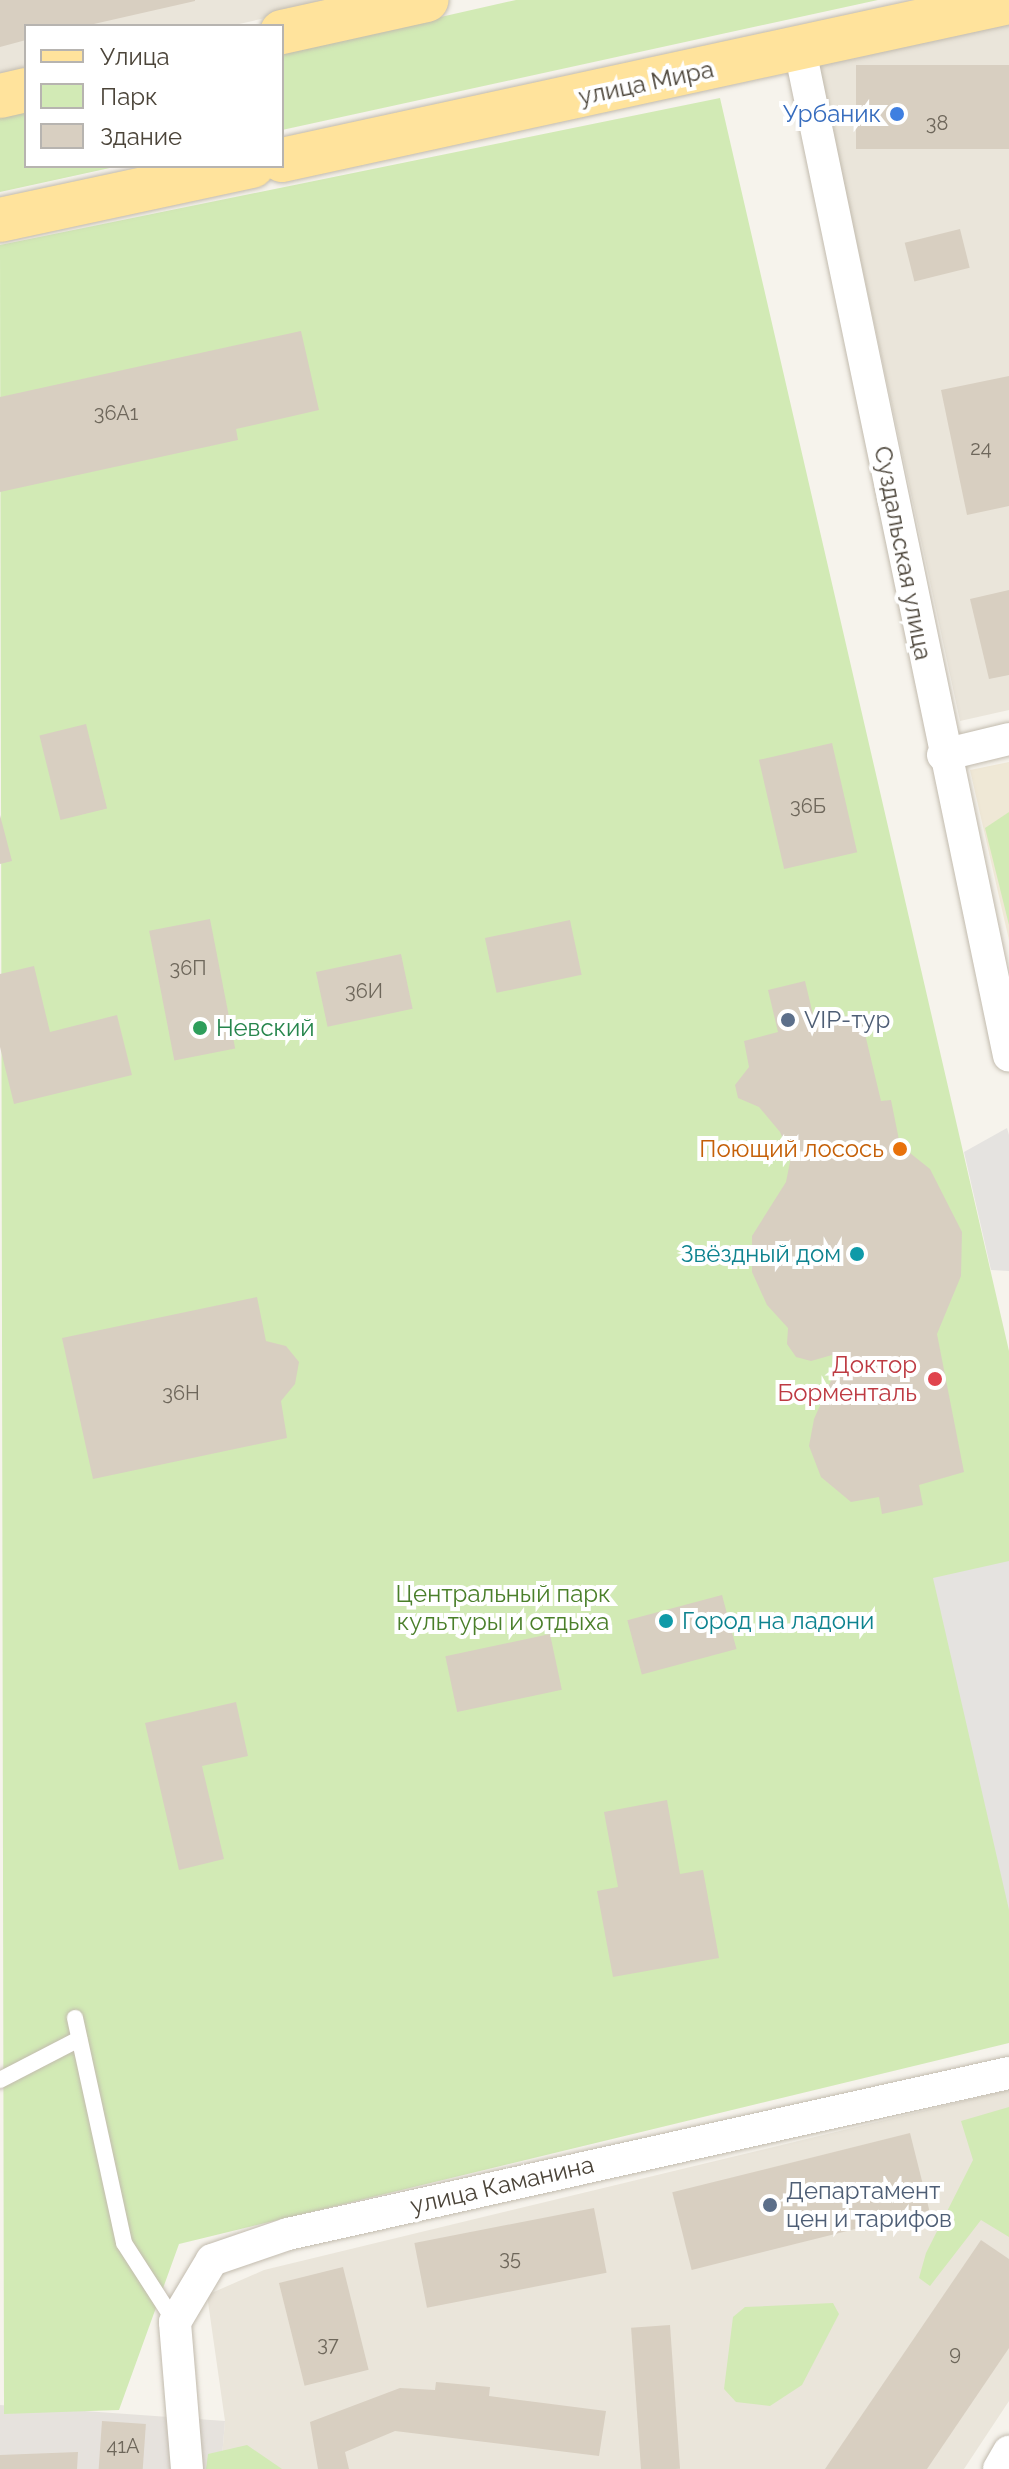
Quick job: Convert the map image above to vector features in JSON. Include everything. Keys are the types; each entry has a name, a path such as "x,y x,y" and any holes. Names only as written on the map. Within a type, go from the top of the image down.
{"main road":[{"path":"284,32 426,0"},
{"name":"улица Мира","path":"284,160 800,50 1009,2"},
{"path":"0,96 24,90"},
{"path":"0,220 243,168"}],"street":[{"name":"Суздальская улица","path":"800,50 943,755 1009,1056"},
{"path":"943,755 1009,739"},
{"name":"улица Каманина","path":"175,2322 212,2260 288,2234 1009,2073"},
{"path":"175,2322 187,2469"},
{"path":"999,2469 1009,2452"}],"lane":[{"path":"75,2018 124,2243 175,2322"},
{"path":"0,2080 79,2039"}],"shaded area":[{"path":"0,0 346,0 239,24 24,24 24,72 0,78"},
{"path":"1009,20 1009,710 960,721 818,63"},
{"path":"1009,762 1009,940 970,770"},
{"path":"1007,1128 1009,1271 991,1270 964,1152"},
{"path":"1009,1561 1009,1910 933,1578"},
{"path":"1009,2090 1009,2401 964,2469 221,2469 225,2421 207,2295 264,2270"},
{"path":"0,2405 225,2421 221,2469 0,2469"}],"green space":[{"path":"516,0 878,0 284,130 284,53"},
{"name":"Центральный парк культуры и отдыха","path":"720,98 1009,1351 1009,2043 179,2244 119,2410 4,2414 0,245"},
{"path":"24,111 24,168 110,168 0,192 0,117"},
{"path":"1009,812 1009,925 985,828"},
{"path":"1009,2107 1009,2237 981,2220 930,2286 919,2278 926,2253 973,2160 961,2121"},
{"path":"833,2303 839,2314 802,2385 770,2406 736,2402 724,2389 733,2317 745,2307"},
{"path":"247,2445 282,2469 206,2469 208,2454"}],"building":[{"path":"0,0 195,0 94,24 24,24 24,41 0,47"},
{"path":"856,65 1009,65 1009,149 856,149"},
{"path":"960,229 970,268 914,282 905,243"},
{"path":"301,331 319,410 236,429 238,440 0,492 0,397"},
{"path":"1009,376 1009,506 967,515 941,390"},
{"path":"1009,590 1009,675 989,679 970,599"},
{"path":"86,724 107,808 60,820 39,736"},
{"path":"832,743 857,852 784,869 759,760"},
{"path":"0,815 12,861 0,864"},
{"path":"210,919 235,1049 174,1060 149,931"},
{"path":"570,920 582,975 497,993 485,938"},
{"path":"401,954 413,1009 328,1027 316,972"},
{"path":"34,966 50,1032 117,1015 132,1075 14,1104 0,1047 0,974"},
{"name":"Звёздный дом","path":"805,981 815,1023 860,1013 881,1101 891,1100 900,1145 930,1169 962,1232 961,1276 937,1334 964,1472 919,1485 923,1505 882,1514 879,1497 851,1502 821,1477 809,1446 814,1419 834,1374 832,1355 811,1361 796,1357 787,1344 788,1328 767,1305 752,1272 752,1236 786,1182 791,1157 780,1132 759,1107 738,1098 735,1085 749,1067 744,1041 778,1032 768,990"},
{"path":"257,1297 266,1341 286,1346 299,1362 295,1384 281,1401 287,1438 93,1479 62,1338"},
{"path":"722,1595 736,1649 642,1674 627,1620"},
{"path":"550,1634 562,1690 457,1712 445,1656"},
{"path":"236,1702 248,1756 202,1766 224,1859 179,1870 145,1723"},
{"path":"667,1800 680,1874 703,1870 719,1958 613,1977 597,1891 618,1887 604,1812"},
{"path":"910,2133 929,2211 692,2270 672,2192"},
{"path":"594,2208 607,2273 427,2308 414,2243"},
{"path":"981,2240 1009,2259 1009,2348 927,2469 825,2469"},
{"path":"343,2267 369,2370 305,2386 279,2283"},
{"path":"670,2325 680,2469 641,2469 631,2328"},
{"path":"436,2382 490,2387 489,2396 606,2411 599,2456 395,2431 345,2452 349,2469 318,2469 310,2422 400,2388 435,2390"},
{"path":"102,2421 146,2424 143,2469 99,2469"},
{"path":"78,2452 77,2469 0,2469 0,2455"}],"place":[{"name":"Урбаник","path":"897,114"},
{"name":"VIP-тур","path":"788,1020"},
{"name":"Невский","path":"200,1028"},
{"name":"Поющий лосось","path":"900,1149"},
{"name":"Звёздный дом","path":"857,1254"},
{"name":"Доктор Борменталь","path":"935,1379"},
{"name":"Город на ладони","path":"666,1621"},
{"name":"Департамент цен и тарифов","path":"770,2205"}]}
